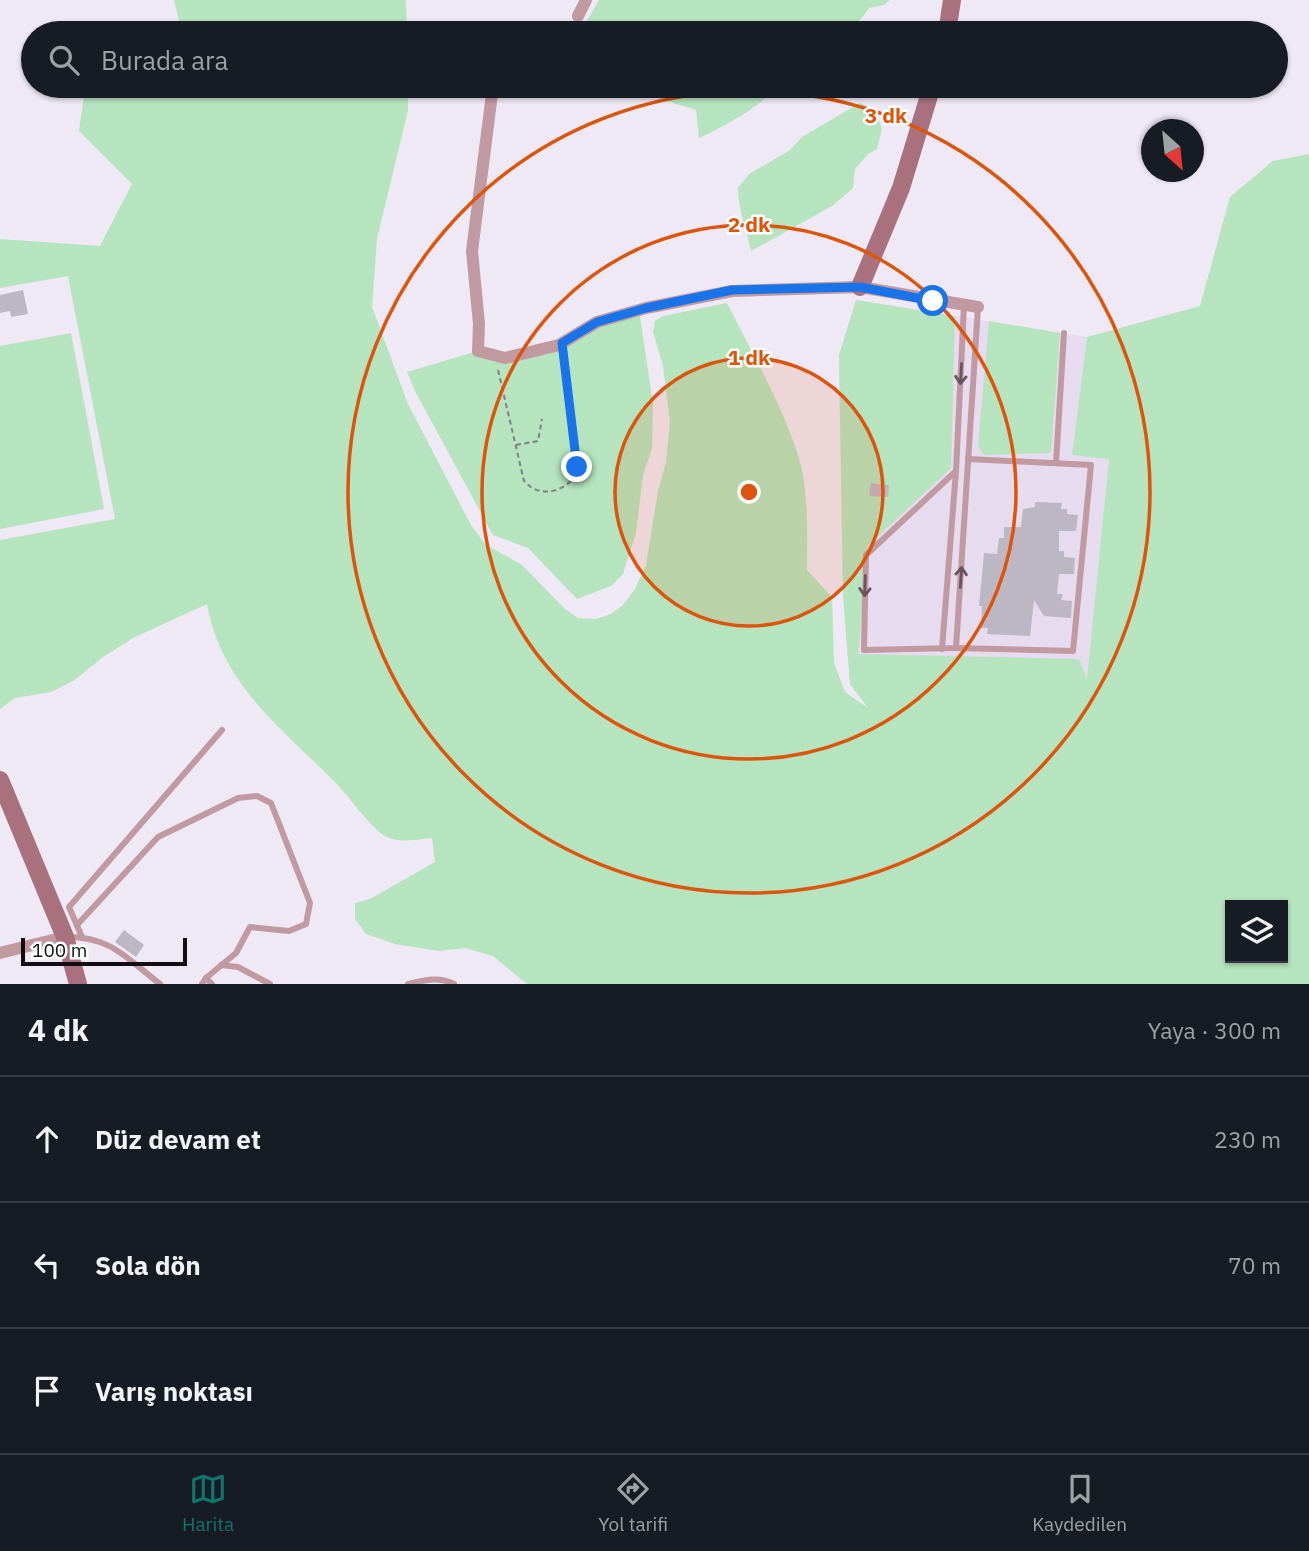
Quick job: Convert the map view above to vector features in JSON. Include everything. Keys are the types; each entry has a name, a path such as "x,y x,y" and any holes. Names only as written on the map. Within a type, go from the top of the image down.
{"street":[{"path":"578,16 586,0"},
{"path":"949,21 952,0"},
{"path":"491,98 472,251 479,324 478,351 505,358 562,343 597,322 646,308 732,290 860,287 978,307"},
{"path":"860,287 901,188 928,98"},
{"path":"0,780 75,933 78,984"},
{"path":"0,953 75,933"}],"lane":[{"path":"942,649 956,471 964,305"},
{"path":"956,648 978,307"},
{"path":"1056,463 1064,333"},
{"path":"956,471 866,555 864,650 956,648 1073,651 1091,465 968,459"},
{"path":"75,933 69,907 222,730"},
{"path":"75,933 158,837 238,798 257,796 271,803 310,903 306,924 289,930 250,927 236,953 204,981 212,984"},
{"path":"75,933 108,943 160,984"},
{"path":"221,965 238,967 270,984"},
{"path":"408,984 429,979 442,979 454,984"}],"path":[{"path":"495,355 524,481 535,490 552,492 572,481 577,467 562,343"},
{"path":"515,445 538,441 542,419"}],"shaded area":[{"path":"856,300 1087,337 1072,455 1109,458 1087,680 850,684 843,595 839,356"}],"green space":[{"path":"174,0 406,0 407,21 179,21"},
{"path":"599,0 890,0 884,5 869,8 858,21 587,21"},
{"path":"84,98 408,98 408,110 377,239 372,307 408,404 471,525 485,544 522,565 565,609 578,618 596,619 611,614 623,605 635,589 646,565 658,491 666,462 670,422 663,366 653,331 655,321 663,316 727,303 775,398 799,458 806,499 807,570 832,597 834,663 845,692 868,708 850,684 843,595 839,355 856,300 955,316 951,468 868,546 858,654 1079,659 1087,679 1109,459 1072,455 1087,337 1200,306 1230,197 1273,161 1309,154 1309,984 527,984 493,956 465,948 439,951 395,944 366,934 355,919 355,903 370,899 435,862 432,838 397,840 385,836 373,826 337,784 276,725 240,682 214,633 207,604 135,637 103,657 73,681 51,692 15,698 0,709 0,540 115,519 68,276 0,288 0,239 100,246 132,184 79,131"},
{"path":"658,98 766,98 699,138 696,110"},
{"path":"860,103 875,110 882,129 877,149 868,154 855,169 853,188 832,206 751,251 738,188 749,174 790,150 802,137"},
{"path":"639,310 653,404 652,449 643,475 636,533 623,574 611,586 577,599 528,548 493,535 407,372 478,351 505,358"},
{"path":"989,321 1060,333 1051,453 984,455 978,446"},
{"path":"71,333 104,509 0,529 0,346"}],"building":[{"path":"23,290 28,314 11,317 10,311 0,313 0,295"},
{"path":"871,483 889,485 888,497 869,496"},
{"path":"1035,502 1062,503 1061,509 1067,509 1067,514 1078,515 1076,531 1059,531 1059,551 1064,551 1064,557 1075,558 1074,574 1059,574 1057,594 1063,594 1061,600 1072,601 1071,618 1044,616 1034,600 1030,636 987,634 988,628 981,628 982,606 979,606 984,553 997,554 999,538 1004,538 1004,527 1021,527 1023,509 1035,507"},
{"path":"124,930 144,945 136,957 115,942"}],"route":[{"path":"577,467 562,343 597,322 646,308 732,290 860,287 933,301"}]}
